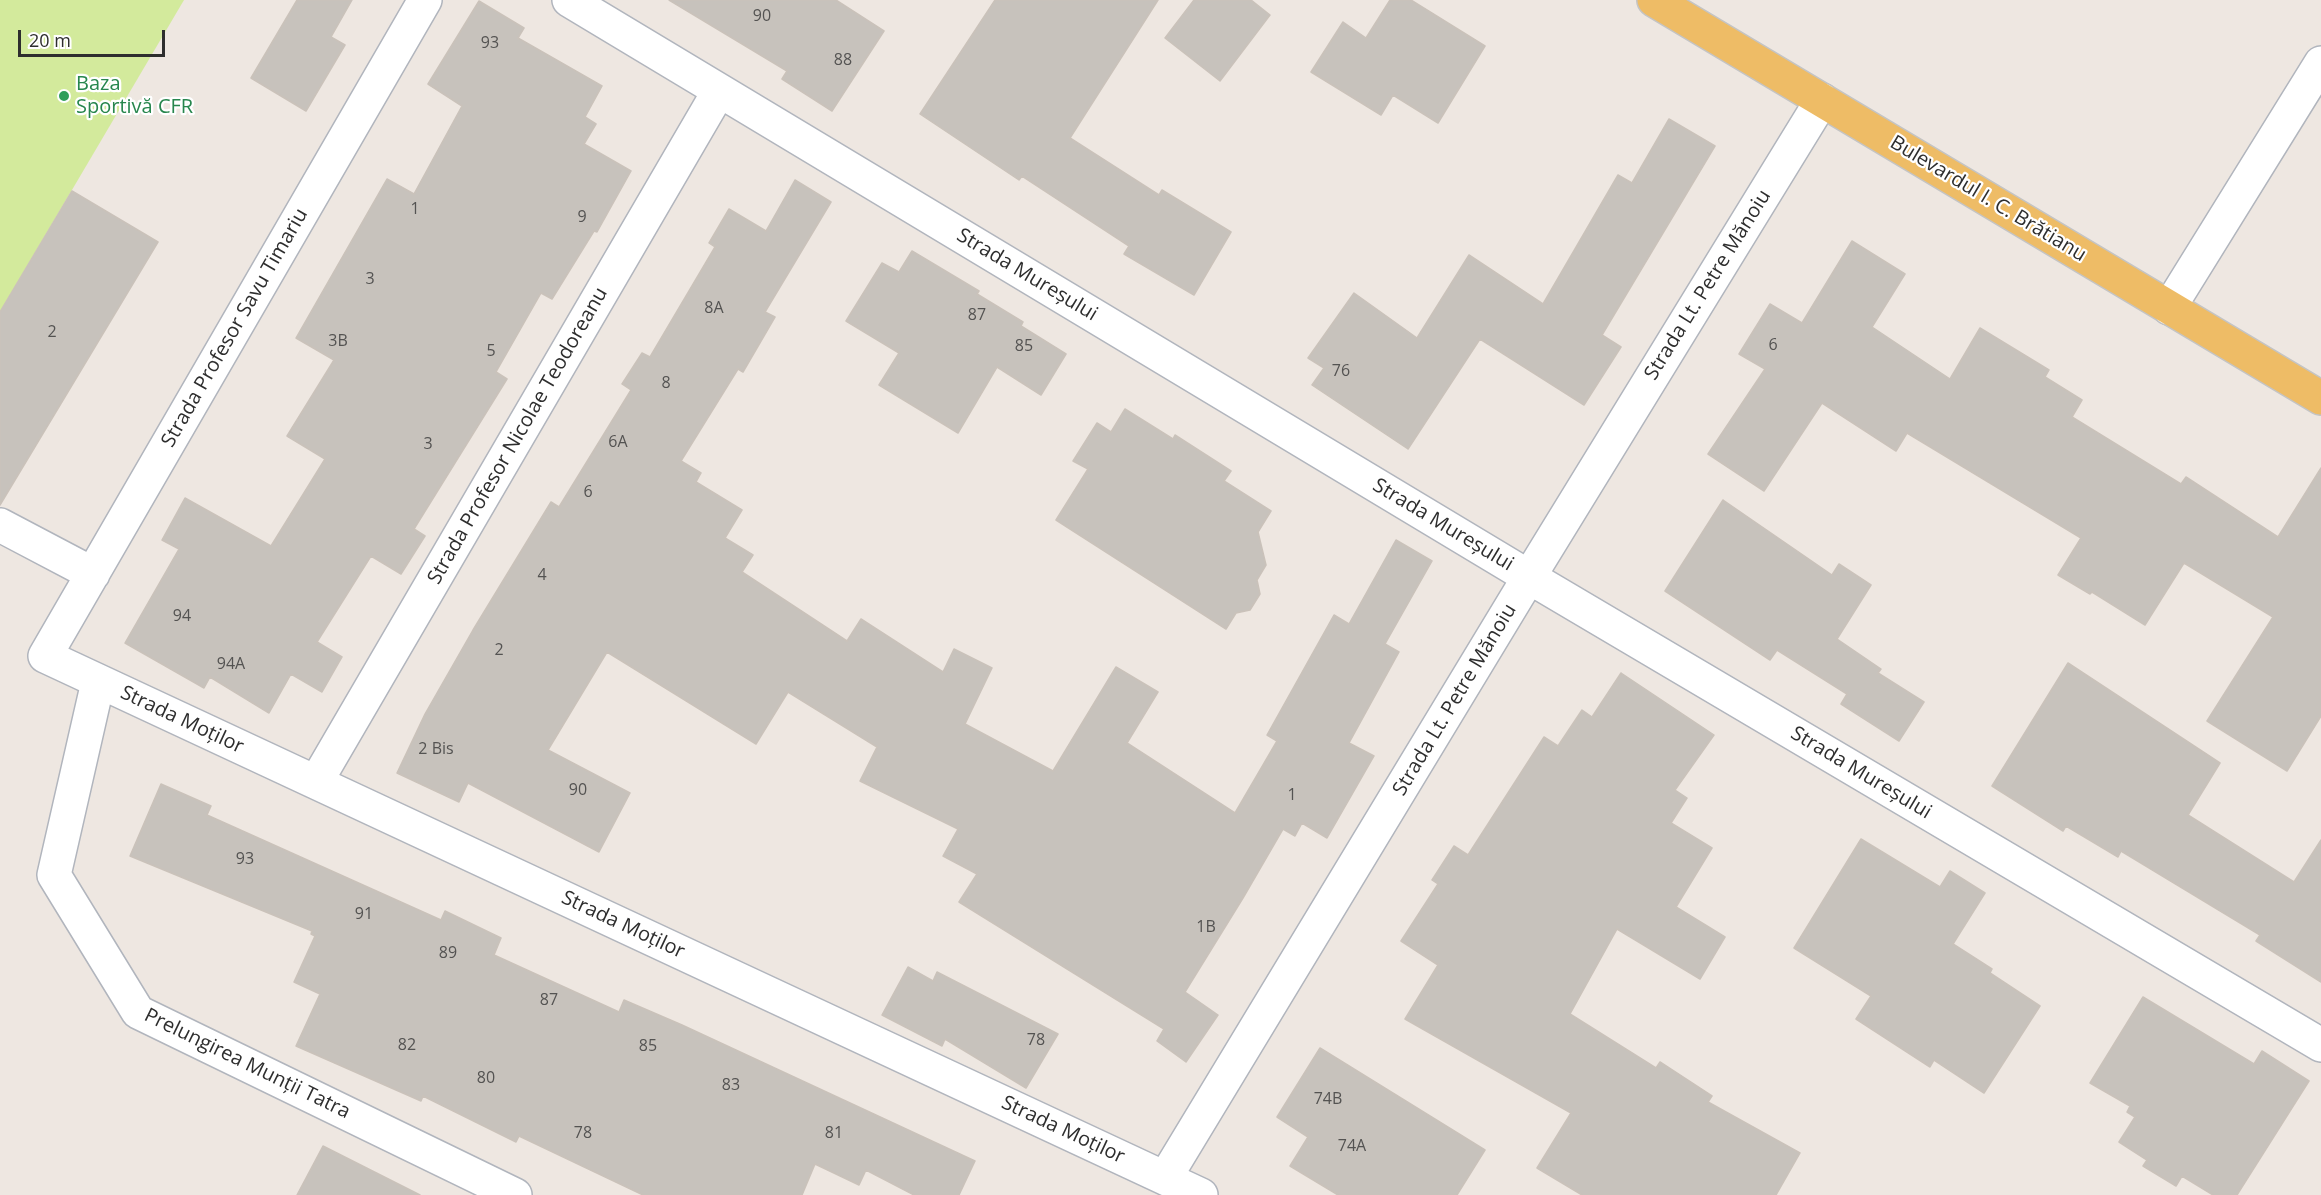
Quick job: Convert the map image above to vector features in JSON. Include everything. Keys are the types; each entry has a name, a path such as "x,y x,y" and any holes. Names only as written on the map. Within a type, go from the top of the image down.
{"main road":[{"name":"Bulevardul I. C. Brătianu","path":"1654,0 2321,398"}],"street":[{"name":"Strada Profesor Savu Timariu","path":"45,656 425,0"},
{"name":"Strada Mureșului","path":"569,0 1529,577 2321,1045"},
{"path":"2169,308 2321,63"},
{"name":"Strada Profesor Nicolae Teodoreanu","path":"316,782 720,90"},
{"name":"Strada Lt. Petre Mănoiu","path":"1166,1178 1529,577 1822,100"},
{"path":"0,525 93,574"},
{"name":"Strada Moților","path":"45,656 1201,1195"},
{"name":"Prelungirea Munții Tatra","path":"98,681 54,875 138,1012 515,1195"}],"green space":[{"name":"Baza Sportivă CFR","path":"0,0 184,0 0,312"}],"building":[{"path":"297,0 352,0 331,37 345,45 306,111 251,78"},
{"path":"669,0 836,0 884,31 832,111 782,79 787,71"},
{"path":"995,0 1158,0 1070,138 1159,195 1162,190 1231,232 1194,295 1124,254 1129,246 1022,176 1019,180 920,114"},
{"path":"1194,0 1251,0 1270,15 1220,81 1165,38"},
{"path":"1390,0 1411,0 1485,46 1438,123 1393,95 1381,115 1311,72 1343,22 1366,38"},
{"path":"479,1 524,28 518,38 602,86 585,117 596,124 584,144 631,171 597,232 594,231 552,299 541,293 496,372 507,379 414,529 425,536 401,574 371,556 317,642 342,657 322,692 291,674 269,713 210,677 204,688 125,643 179,549 162,540 185,498 271,546 325,459 287,436 334,360 296,338 387,179 414,194 462,106 428,84"},
{"path":"1669,119 1715,146 1602,335 1621,347 1584,405 1480,339 1408,449 1312,385 1324,368 1308,358 1354,293 1417,338 1469,255 1543,304 1618,175 1632,183"},
{"path":"795,180 831,202 765,312 775,317 743,372 738,369 681,461 701,473 696,482 742,510 725,538 753,555 742,572 847,641 861,619 943,672 954,649 992,668 965,724 1053,771 1116,667 1158,692 1127,743 1235,813 1277,741 1267,735 1334,615 1349,624 1396,540 1432,561 1385,644 1399,652 1349,743 1374,756 1327,838 1302,823 1295,836 1283,829 1185,992 1218,1015 1186,1062 1157,1041 1164,1029 959,902 977,874 943,856 958,829 860,781 877,747 788,692 756,744 607,652 548,750 630,793 599,852 468,783 459,802 397,773 425,714 551,502 559,507 631,390 622,384 642,353 650,357 715,247 709,243 729,209 766,231"},
{"path":"72,191 158,242 0,505 0,312"},
{"path":"1852,241 1905,274 1872,327 1950,379 1980,328 2049,370 2045,377 2082,400 2072,417 2181,484 2186,477 2278,537 2321,468 2321,716 2287,771 2207,721 2273,617 2184,563 2145,625 2092,592 2090,594 2058,575 2081,538 1907,433 1896,451 1822,403 1764,491 1708,454 1765,369 1739,354 1770,304 1802,323"},
{"path":"912,251 979,291 977,294 1023,322 1021,326 1066,354 1041,395 997,367 958,433 879,385 899,353 846,321 882,263 899,272"},
{"path":"1125,409 1173,439 1175,435 1231,471 1224,481 1271,511 1258,532 1266,565 1257,580 1260,594 1250,610 1236,613 1226,629 1056,520 1088,469 1073,461 1097,423 1111,432"},
{"path":"1723,500 1832,575 1839,564 1871,585 1837,639 1881,669 1878,673 1924,702 1899,741 1841,704 1847,694 1777,650 1770,660 1665,591"},
{"path":"2068,663 2220,763 2188,815 2294,882 2321,840 2321,982 2256,941 2260,935 2121,851 2118,857 2066,826 2063,831 1992,786"},
{"path":"1621,673 1714,735 1675,790 1687,798 1671,823 1712,848 1676,907 1725,937 1700,979 1617,929 1570,1014 1656,1068 1660,1062 1712,1096 1708,1102 1800,1153 1776,1195 1582,1195 1537,1168 1571,1113 1405,1019 1438,965 1401,941 1438,884 1432,880 1454,846 1468,855 1544,737 1558,746 1582,710 1592,717"},
{"path":"161,784 211,806 207,815 441,920 445,911 501,938 494,955 619,1012 624,1000 975,1161 959,1195 914,1195 866,1170 859,1185 815,1164 802,1195 643,1195 519,1136 516,1142 423,1096 421,1101 296,1046 320,994 294,982 315,936 311,934 312,931 130,856"},
{"path":"1861,839 1940,887 1950,871 1985,893 1953,944 1992,969 1990,973 2040,1006 1984,1093 1934,1060 1930,1067 1856,1019 1871,996 1794,948"},
{"path":"908,967 933,981 937,972 1058,1034 1026,1088 945,1039 942,1046 882,1015"},
{"path":"2143,997 2254,1064 2262,1051 2309,1081 2237,1195 2213,1195 2182,1176 2176,1186 2143,1166 2147,1160 2119,1142 2135,1117 2127,1112 2130,1106 2090,1083"},
{"path":"1320,1048 1485,1150 1457,1195 1338,1195 1290,1166 1308,1137 1277,1117"},
{"path":"323,1146 420,1195 297,1195"}],"place":[{"name":"Baza Sportivă CFR","path":"64,96"}]}
